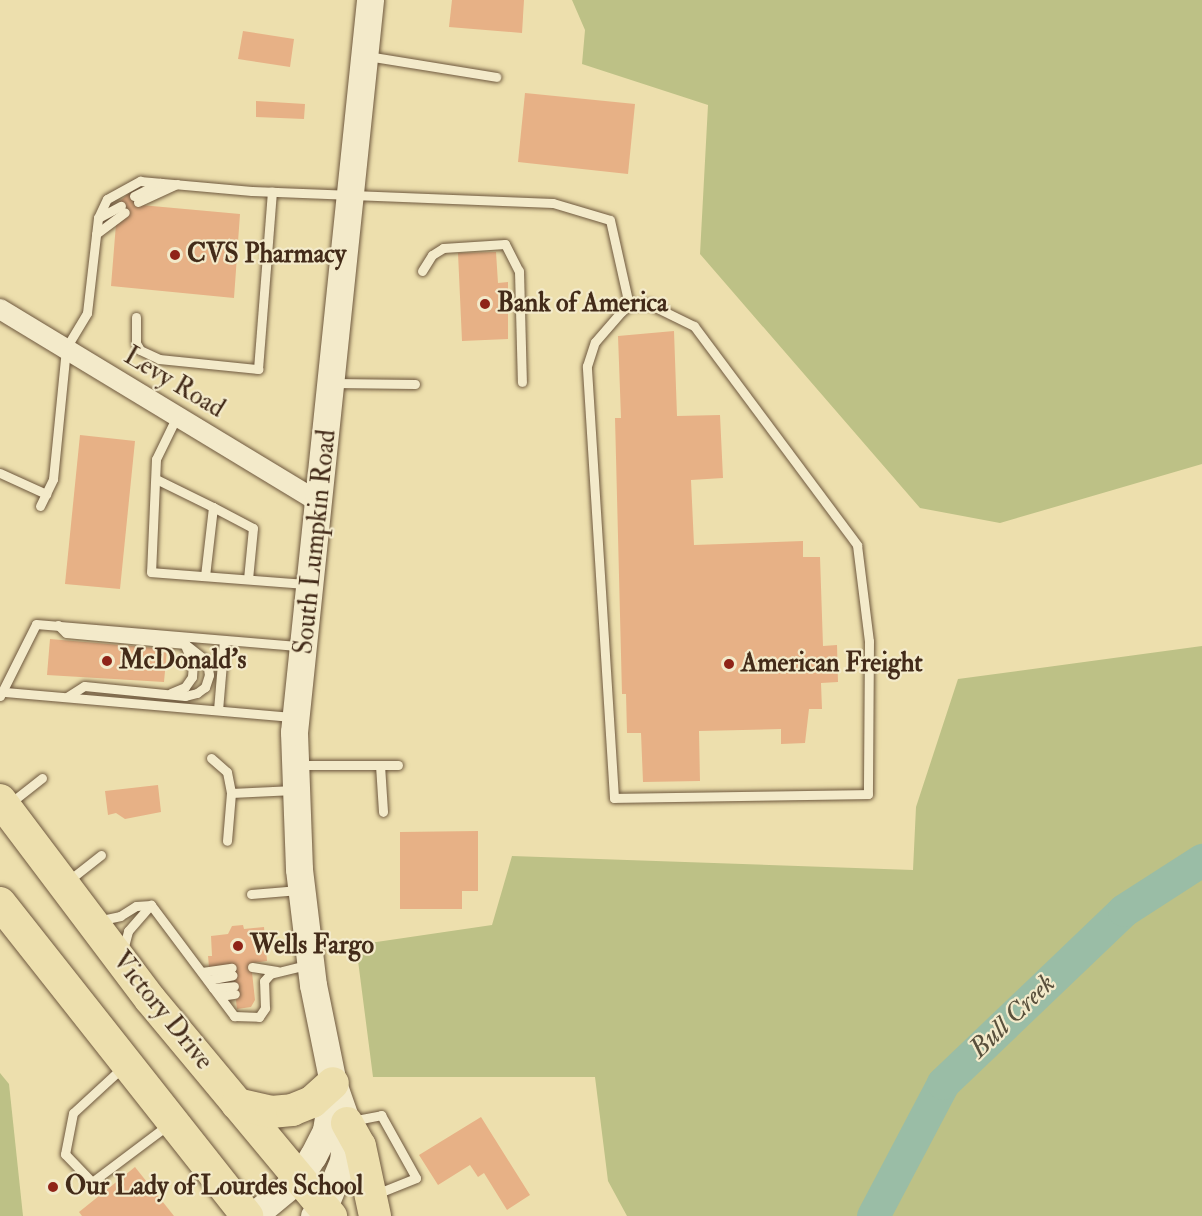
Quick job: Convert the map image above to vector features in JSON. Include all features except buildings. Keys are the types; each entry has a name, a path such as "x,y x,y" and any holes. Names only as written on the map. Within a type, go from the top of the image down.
{"highway":[{"name":"Victory Drive","path":"3,803 120,960 299,1178 323,1213"},
{"path":"0,903 247,1216"},
{"path":"237,1104 271,1112 292,1110 312,1102 333,1083"},
{"path":"347,1123 360,1146 372,1207"}],"main road":[{"name":"South Lumpkin Road","path":"323,1213 343,1161 347,1123 333,1083 310,965 302,890 296,778 297,717 370,0"},
{"name":"South Lumpkin Road","path":"253,1216 299,1178 326,1130 333,1083"}],"street":[{"name":"Levy Road","path":"0,309 320,503"}],"lane":[{"path":"365,56 496,77"},
{"path":"39,506 53,479 66,348 87,313 98,218 107,199 140,181 272,192 553,203 610,220 629,306"},
{"path":"160,183 136,199 180,183"},
{"path":"136,317 136,343 140,350 159,359 258,369 272,192"},
{"path":"96,234 123,209 98,218"},
{"path":"422,271 432,255 443,248 505,244 519,271 522,382"},
{"path":"649,304 694,327 857,545 869,641 868,794 614,798 587,366 595,342 629,306 649,304"},
{"path":"332,383 415,384"},
{"path":"177,416 156,459 151,572 312,584"},
{"path":"0,473 46,494"},
{"path":"156,479 253,528 248,579"},
{"path":"205,576 213,507"},
{"path":"297,717 2,694 36,624 305,647"},
{"path":"58,625 66,633 185,644 207,661 209,675 205,687 197,693 169,694 84,686 67,698"},
{"path":"218,710 224,640"},
{"path":"169,694 185,687 192,677 191,655 185,644"},
{"path":"211,758 227,772 231,793 227,841"},
{"path":"380,765 382,812"},
{"path":"231,793 296,778 380,765 398,765"},
{"path":"3,803 42,778"},
{"path":"63,884 101,855"},
{"path":"250,894 302,890"},
{"path":"91,921 151,904"},
{"path":"120,960 128,931 151,904"},
{"path":"151,904 234,1016 255,1018 265,1008 261,979 310,965"},
{"path":"208,980 234,981"},
{"path":"208,980 234,981"},
{"path":"220,996 234,981"},
{"path":"126,1064 73,1113 65,1154 92,1182 172,1122"},
{"path":"347,1123 381,1115 416,1178 372,1207"}],"green space":[{"path":"572,0 1202,0 1202,464 1000,523 920,508 700,254 708,105 582,64 585,30"},
{"path":"1202,646 1202,1216 627,1216 608,1181 595,1077 373,1077 356,945 492,925 512,856 913,870 916,807 958,679"},
{"path":"0,1073 9,1084 23,1216 0,1216"}],"waterway":[{"name":"Bull Creek","path":"873,1216 943,1083 1124,910 1202,860"}],"place":[{"name":"CVS Pharmacy","path":"175,255"},
{"name":"Bank of America","path":"485,304"},
{"name":"McDonald's","path":"107,661"},
{"name":"American Freight","path":"729,664"},
{"name":"Wells Fargo","path":"238,946"},
{"name":"Our Lady of Lourdes School","path":"53,1187"}]}
